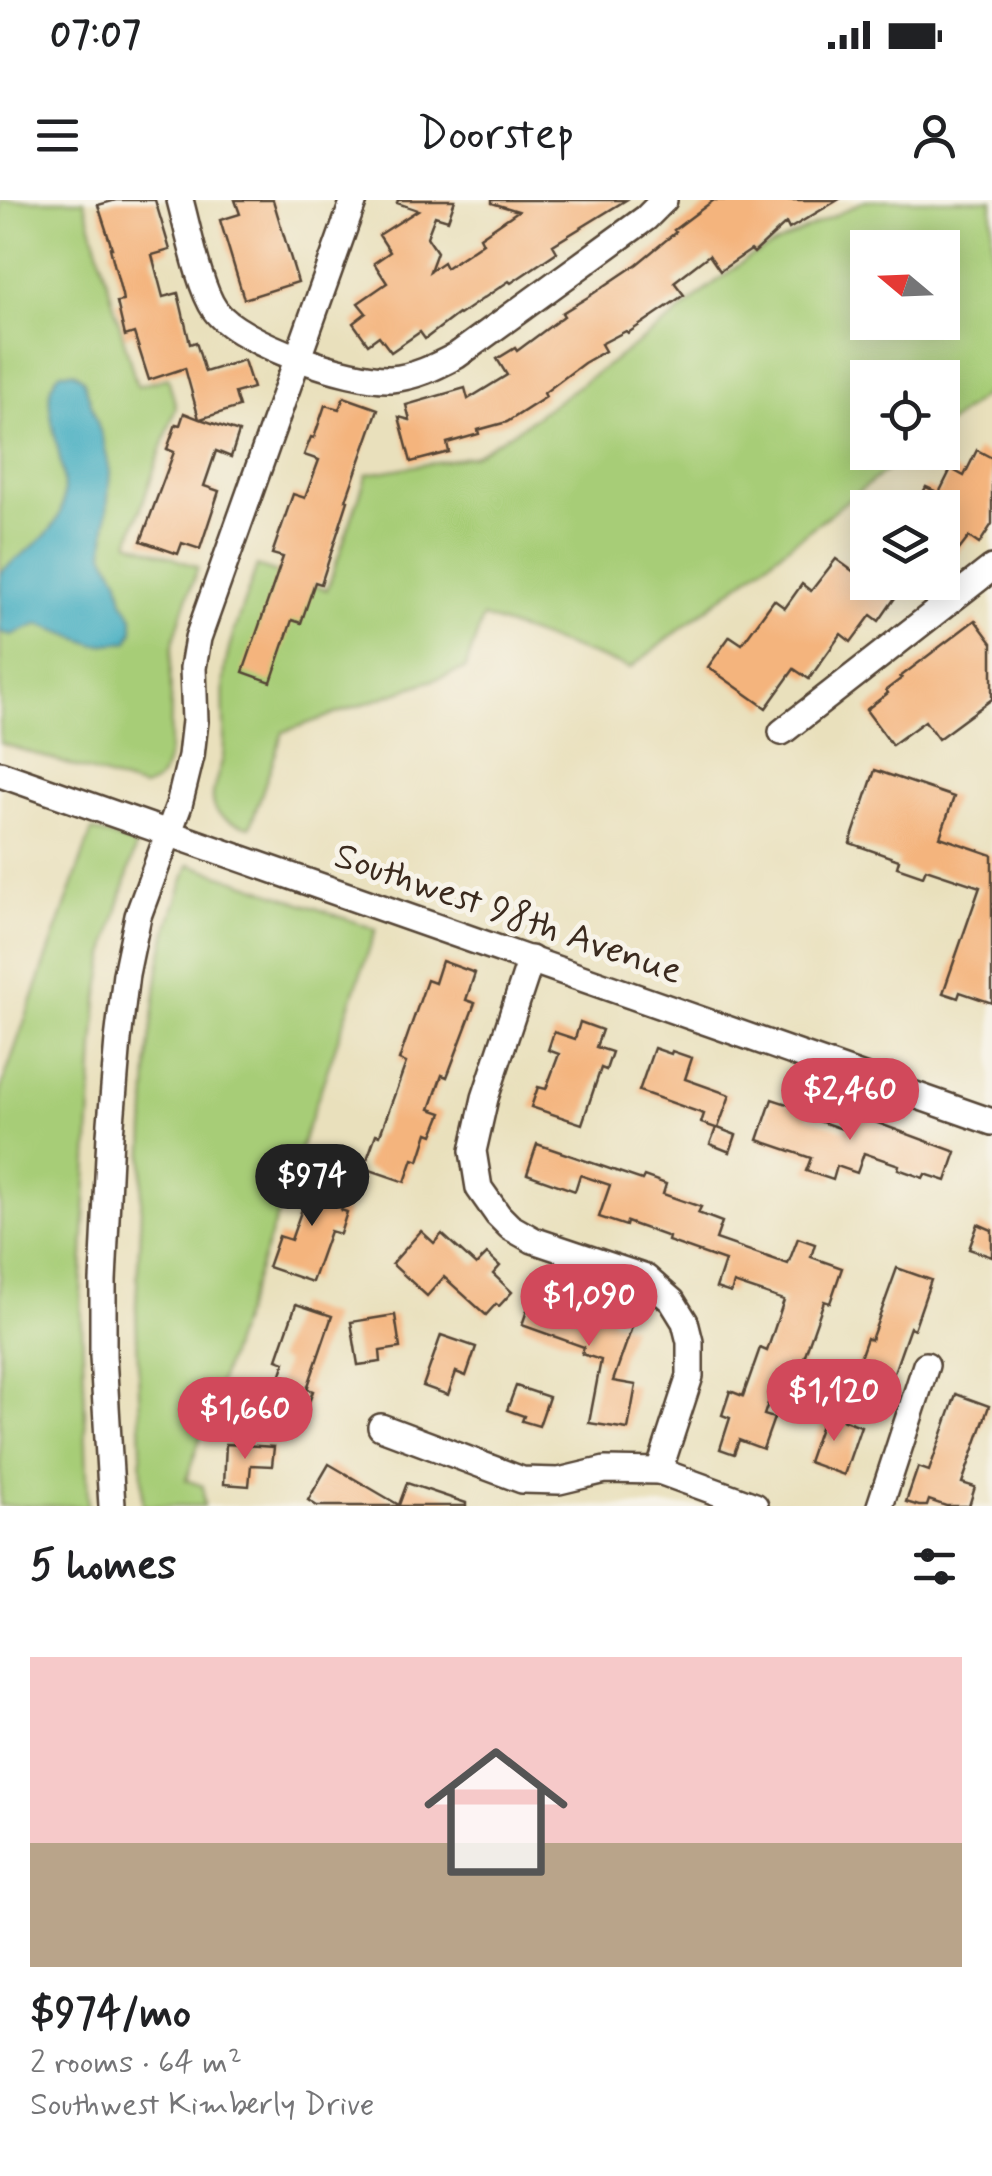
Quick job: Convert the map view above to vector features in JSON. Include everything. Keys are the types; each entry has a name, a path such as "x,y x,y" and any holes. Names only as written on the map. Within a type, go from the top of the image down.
{"street":[{"path":"180,200 206,293 216,312 240,332 298,358 330,370 389,379 433,369 456,356 646,218 664,200"},
{"path":"112,1506 102,1356 103,1282 111,1116 126,974 138,916 178,805 191,756 195,721 193,668 198,638 354,200"},
{"path":"782,732 992,568"},
{"name":"Southwest 98th Avenue","path":"0,774 992,1122"},
{"path":"531,958 485,1098 473,1151 480,1188 510,1227 533,1240 646,1278 672,1300 690,1342 690,1376 659,1471"},
{"path":"880,1506 926,1365"},
{"path":"381,1428 522,1480 559,1481 605,1470 659,1471 755,1506"}],"green space":[{"path":"0,200 84,200 137,386 168,378 176,407 129,542 198,567 172,649 168,756 157,781 143,788 0,743"},
{"path":"866,200 992,200 992,389 960,414 960,360 850,360 850,470 887,470 861,490 850,490 850,498 630,668 483,617 465,669 283,732 250,827 222,817 213,798 223,757 226,664 257,566 327,590 367,474 473,456 518,429 673,318 748,258"},
{"path":"92,830 136,846 108,944 94,1046 81,1294 88,1506 0,1506 0,1091"},
{"path":"189,864 376,929 186,1480 203,1486 204,1506 143,1506 136,1306 149,1050 168,926"}],"water":[{"path":"61,372 74,372 83,379 104,443 110,472 104,553 133,617 128,642 96,645 39,624 12,635 0,632 0,573 45,535 57,520 63,502 50,400 52,384"}],"building":[{"path":"116,200 155,200 170,250 152,255 163,297 178,293 190,344 196,342 205,372 244,360 253,388 235,393 239,407 200,419 239,432 231,457 216,451 204,486 219,491 200,549 182,543 178,554 141,541 174,452 167,449 176,424 180,425 184,413 199,419 185,368 149,380 134,333 125,336 117,302 123,301 122,295 98,205"},
{"path":"235,200 273,200 298,282 244,299 220,220 240,214"},
{"path":"455,200 448,220 435,216 427,237 437,252 430,271 443,262 446,268 483,243 480,237 518,211 492,200 626,200 553,245 557,252 425,339 420,332 391,352 379,336 368,344 353,323 366,313 358,303 387,283 374,263 390,252 379,235 418,210 397,203"},
{"path":"714,200 838,200 789,229 786,223 754,253 751,250 720,271 709,255 674,282 684,295 628,333 601,344 605,351 544,393 546,397 507,422 447,443 449,452 411,462 399,417 410,420 406,405 465,388 468,399 507,375 497,359 515,348 517,351 564,316 562,313 637,264"},
{"path":"344,397 378,409 321,584 315,582 301,623 292,620 271,682 243,672 283,557 272,554 293,494 305,498 319,460 304,455 325,405 339,409"},
{"path":"977,450 992,458 992,524 979,544 969,537 960,549 960,490 940,490 950,470 964,476"},
{"path":"836,559 850,569 850,600 894,600 879,621 871,615 851,642 841,634 809,679 794,669 766,708 708,667 730,636 742,644 774,600 785,608 802,584 811,591"},
{"path":"975,620 992,643 992,699 938,739 925,721 892,745 866,710 888,693 886,690 900,677"},
{"path":"875,770 954,797 940,837 992,855 992,1003 960,992 958,998 943,993 980,887 926,869 923,876 897,867 899,860 850,843"},
{"path":"442,961 475,973 466,1000 475,1003 447,1077 442,1075 430,1109 442,1113 433,1135 428,1133 419,1161 413,1159 405,1182 364,1168 406,1063 399,1060 427,980 435,983"},
{"path":"580,1022 602,1030 596,1047 612,1052 606,1070 601,1068 582,1124 531,1107 538,1087 546,1089 559,1054 548,1050 554,1032 575,1039"},
{"path":"654,1048 692,1058 685,1079 730,1095 718,1128 736,1135 730,1152 710,1144 716,1128 701,1123 704,1114 639,1091"},
{"path":"794,1094 813,1100 807,1117 845,1130 851,1113 956,1152 946,1181 925,1174 923,1178 864,1153 857,1173 837,1166 833,1180 806,1171 811,1158 758,1140 772,1099 790,1105"},
{"path":"537,1144 642,1180 644,1176 666,1184 663,1194 701,1207 698,1213 722,1222 716,1239 788,1264 798,1238 815,1244 811,1257 842,1268 830,1303 824,1301 794,1386 776,1380 764,1415 774,1418 763,1449 739,1440 734,1454 720,1449 730,1418 722,1415 730,1391 743,1396 760,1348 767,1351 784,1300 734,1283 731,1293 716,1288 725,1261 627,1222 626,1226 599,1217 610,1185 580,1175 575,1191 527,1174"},
{"path":"315,1172 350,1184 341,1210 347,1212 340,1234 330,1231 312,1282 268,1267 279,1236 291,1240"},
{"path":"978,1224 992,1230 992,1257 969,1249"},
{"path":"421,1231 434,1243 442,1234 476,1265 487,1254 500,1266 493,1274 512,1292 486,1315 444,1277 427,1296 392,1264"},
{"path":"897,1268 931,1280 885,1398 850,1386"},
{"path":"536,1284 556,1290 553,1297 593,1311 595,1305 614,1312 611,1320 632,1327 613,1381 636,1385 628,1429 589,1423 601,1360 582,1354 584,1347 522,1325"},
{"path":"296,1304 332,1316 307,1389 313,1391 304,1417 289,1412 283,1426 250,1414 260,1387 275,1392 285,1362 277,1359"},
{"path":"395,1315 400,1348 380,1351 381,1362 358,1365 351,1322"},
{"path":"441,1335 476,1347 466,1376 456,1372 448,1395 423,1386"},
{"path":"516,1386 549,1397 539,1426 522,1421 524,1416 507,1410"},
{"path":"956,1394 989,1406 962,1483 975,1487 969,1506 946,1506 929,1500 927,1506 906,1502 918,1467 929,1471"},
{"path":"825,1413 861,1426 844,1475 808,1462"},
{"path":"226,1444 274,1447 272,1466 251,1465 249,1486 224,1484"},
{"path":"329,1464 399,1505 407,1483 466,1506 317,1506 308,1500"}]}
